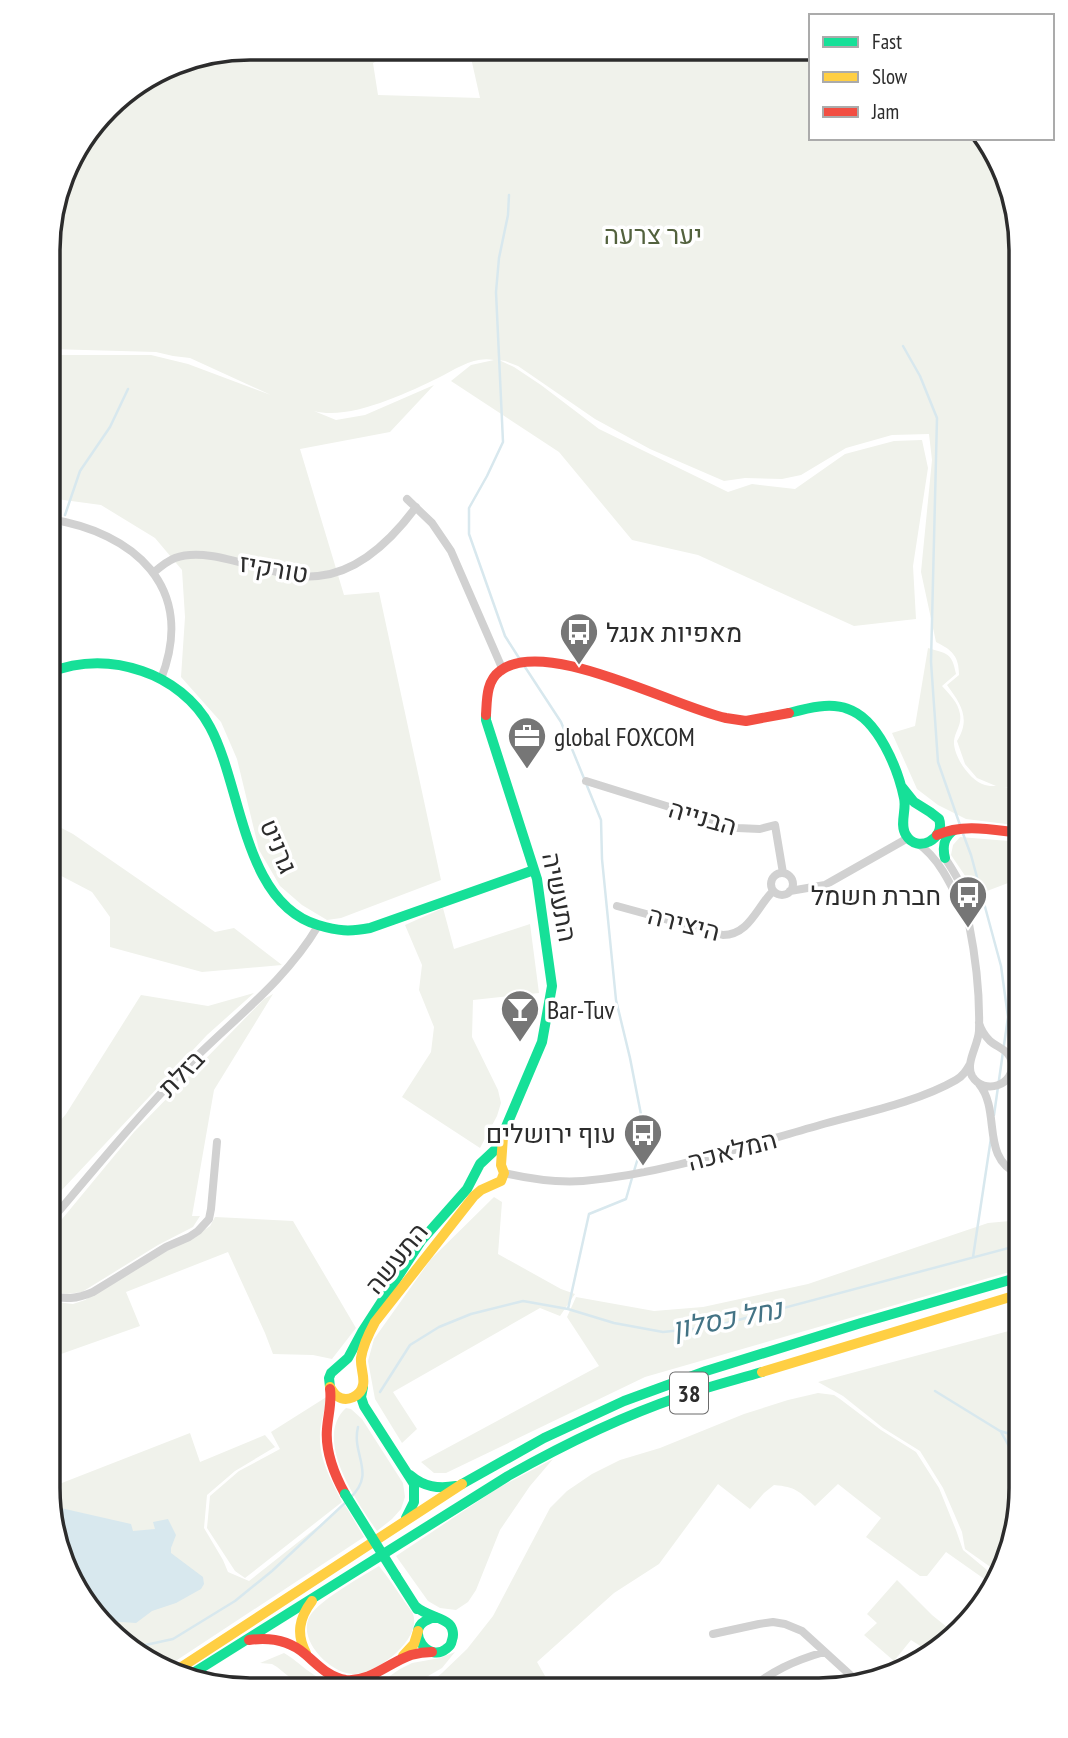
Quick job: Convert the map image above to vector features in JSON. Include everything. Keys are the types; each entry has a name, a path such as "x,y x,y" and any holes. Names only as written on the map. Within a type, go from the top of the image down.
{"main road":[{"path":"502,668 530,660 564,664 733,720 761,719 824,705 840,705 864,717 877,732 902,787 913,802 949,823 1009,832"},
{"name":"גרניט","path":"59,669 96,663 128,666 162,679 191,702 211,727 222,751 249,842 262,875 295,914 318,926 341,931 358,930 534,870"},
{"name":"התעשיה","path":"486,1160 503,1137 542,1042 552,986 534,870 486,720 485,698 488,687 502,668"},
{"path":"902,787 905,803 904,828 913,841 927,844 944,831 970,828"},
{"path":"905,820 914,810 925,808"},
{"path":"937,816 940,824 937,836"},
{"path":"945,858 945,840 949,833 957,829"},
{"name":"התעשיה","path":"503,1137 503,1169"},
{"path":"415,1606 423,1613 449,1623 453,1636 451,1644 445,1650 432,1652 424,1649 418,1640 420,1616 415,1606 334,1472 327,1442 331,1400 330,1375 349,1356 365,1326 421,1241 467,1189 480,1164 486,1160 494,1160 503,1169 501,1181 490,1186 479,1180 477,1171"},
{"name":"התעשה","path":"361,1372 365,1343 380,1314 474,1196 490,1186"},
{"name":"38","path":"183,1666 464,1483 544,1438 624,1401 706,1371 1008,1280"},
{"name":"38","path":"197,1671 508,1476 612,1423 691,1393 946,1316 1008,1300"},
{"path":"339,1366 350,1364 361,1372 364,1379 362,1401 414,1484 415,1499 403,1523"},
{"path":"329,1418 337,1404 358,1395 363,1387"},
{"path":"330,1389 337,1396 362,1407 368,1413"},
{"path":"406,1470 416,1480 432,1487 450,1488 464,1483"},
{"path":"306,1654 300,1641 300,1622 305,1610 322,1592"},
{"path":"397,1661 411,1649 426,1620 436,1617"},
{"path":"244,1641 260,1638 291,1645 338,1678"},
{"path":"366,1678 415,1653 432,1652"}],"street":[{"path":"407,499 438,529 455,558 502,668"},
{"name":"טורקיז","path":"153,573 175,558 201,555 287,574 310,576 332,573 346,569 371,554 395,533 416,507"},
{"path":"59,521 83,526 117,541 132,551 159,582 168,604 172,628 170,653 162,679"},
{"name":"הבנייה","path":"586,781 737,828 760,829 775,825 783,873"},
{"path":"937,836 938,845 962,888 975,958 979,1023 978,1041 970,1064 972,1075 986,1094 994,1143 998,1156 1008,1168"},
{"path":"790,891 793,884 788,875 777,874 771,880 773,891 782,895 790,891 825,886 913,841 927,852 943,873 968,920"},
{"name":"היצירה","path":"617,906 730,935 747,926 773,891"},
{"name":"בזלת","path":"59,1211 169,1085 281,977 318,926"},
{"path":"979,1023 987,1037 1008,1055"},
{"path":"974,1053 985,1045 998,1046"},
{"name":"המלאכה","path":"503,1169 541,1180 581,1181 667,1168 894,1105 953,1082 962,1076 970,1064"},
{"path":"989,1108 993,1094 1008,1078"},
{"name":"המלאכה","path":"953,1082 967,1080 978,1083"},
{"path":"978,1083 991,1087 1002,1084"},
{"path":"59,1297 82,1297 93,1292 166,1247 198,1231 209,1219 217,1142"},
{"path":"713,1634 773,1622 785,1624 802,1631 851,1676"},
{"path":"765,1678 781,1667 824,1652"}],"green space":[{"name":"יער צרעה","path":"249,59 381,59 373,63 378,95 480,98 471,59 809,59 809,140 973,140 983,154 998,188 1005,212 1009,249 1009,787 1004,787 1009,788 1009,824 966,819 938,805 917,789 892,733 915,726 928,648 944,653 953,662 956,674 942,686 956,702 960,714 954,741 956,754 979,783 996,786 977,778 965,764 957,741 964,719 956,699 947,685 959,675 958,663 950,651 936,642 921,572 932,460 929,434 892,435 846,448 801,475 782,479 745,478 724,481 650,449 595,419 518,366 499,360 541,385 599,429 728,492 752,484 795,489 845,454 894,441 922,440 928,468 913,566 916,619 854,626 698,555 632,540 559,452 451,381 471,365 494,360 479,360 377,404 344,412 314,411 336,420 365,415 434,385 390,432 300,449 344,595 379,592 441,880 341,918 327,920 302,905 280,886 259,850 237,759 221,722 181,677 185,617 182,570 155,538 101,505 59,499 59,355 151,355 188,364 271,395 190,358 156,352 59,349 61,225 74,177 91,144 107,124 124,107 154,85 212,63"},
{"path":"59,827 215,932 234,928 282,965 202,972 110,947 110,917 92,892 59,875"},
{"path":"960,837 1009,841 1008,883 987,891 974,889 951,855 953,845"},
{"path":"443,908 454,949 530,924 539,993 473,1000 472,1037 498,1090 501,1103 480,1148 402,1097 431,1052 434,1027 419,990 422,965 405,925"},
{"path":"254,993 207,1035 61,1191 59,1122 141,995 208,1006"},
{"path":"273,994 214,1090 192,1216 200,1216 193,1227 158,1245 82,1292 59,1292 59,1223 134,1132 264,999"},
{"path":"494,1197 502,1202 498,1254 575,1294 560,1316 540,1308 393,1392 417,1429 402,1443 375,1399 368,1361 374,1339 431,1259"},
{"path":"215,1217 293,1221 356,1328 332,1359 313,1355 273,1354 228,1252 126,1292 140,1326 59,1355 59,1302 73,1304 85,1300 210,1226"},
{"path":"1008,1221 1008,1272 645,1377 446,1473 434,1473 421,1462 599,1366 567,1317 576,1297 654,1311 703,1307 808,1284 988,1223"},
{"path":"1008,1331 1008,1501 1005,1526 991,1569 965,1549 962,1532 943,1488 920,1451 883,1428 843,1396 818,1382"},
{"path":"818,1393 834,1395 916,1452 939,1488 963,1550 989,1573 985,1580 946,1552 927,1576 920,1576 866,1537 881,1518 838,1484 815,1506 797,1491 774,1485 750,1509 718,1484 659,1564 614,1593 537,1662 546,1678 436,1678 467,1649 493,1616 550,1508 567,1491 620,1460 660,1448 744,1414"},
{"path":"328,1396 320,1429 322,1456 342,1502 245,1578 235,1571 207,1528 210,1496 239,1471 280,1449 271,1432"},
{"path":"346,1408 362,1419 403,1483 405,1497 401,1509 377,1531 350,1488 336,1453 334,1436 337,1421"},
{"path":"190,1433 200,1462 265,1435 275,1447 235,1471 207,1495 204,1528 228,1572 249,1581 345,1505 364,1537 174,1662 154,1653 115,1623 85,1584 74,1561 63,1526 59,1484"},
{"path":"553,1459 530,1486 500,1530 476,1590 468,1602 456,1610 440,1608 428,1601 396,1556 498,1488"},
{"path":"379,1566 413,1614 411,1634 396,1653 375,1668 355,1674 346,1673 328,1664 314,1648 309,1639 308,1620 328,1598"},
{"path":"897,1580 948,1628 922,1647 911,1640 894,1661 864,1635 877,1623 867,1614"},
{"path":"455,1652 442,1668 425,1678 387,1678 412,1663"},
{"path":"284,1653 319,1678 290,1678 272,1664 260,1663"}],"shaded area":[{"path":"61,1508 131,1524 133,1531 155,1529 153,1522 168,1519 176,1535 171,1553 203,1577 204,1584 201,1589 176,1603 152,1611 136,1623 114,1622 85,1584 70,1550"}],"waterway":[{"path":"509,195 496,292 503,442 469,508 469,534 505,636 519,658"},
{"path":"903,346 920,376 937,418 931,662 938,762 960,825"},
{"path":"65,515 80,471 110,427 128,389"},
{"path":"59,532 61,527"},
{"path":"525,667 561,722 601,820 602,859 616,1000 645,1135 634,1171"},
{"path":"962,831 1001,966 1008,1017 994,1115"},
{"path":"973,1257 991,1138"},
{"path":"568,1309 589,1214 626,1199 632,1178"},
{"name":"נחל כסלון","path":"380,1392 410,1345 439,1327 471,1314 523,1301 663,1332 712,1327 1008,1248"},
{"path":"935,1391 1008,1433"},
{"name":"נחל כסלון","path":"350,1498 358,1489 363,1472 358,1427"},
{"path":"1001,1432 1008,1445"},
{"name":"נחל כסלון","path":"143,1645 173,1639 235,1601 272,1571 345,1503"}],"traffic: fast":[{"path":"59,670 94,663 130,667 172,686 189,700 204,717 221,752 259,868 274,893 293,913 318,925 344,930 370,928 534,870"},
{"path":"789,713 834,706 848,709 869,723 885,746 897,773 904,798 903,826 906,835 917,843 929,842 938,833 939,819 914,802 902,787"},
{"path":"330,1387 331,1373 348,1358 421,1241 467,1189 480,1164 497,1148 542,1042 552,986 537,879 486,715"},
{"path":"945,858 945,842 954,830"},
{"path":"462,1484 544,1438 624,1401 706,1371 1008,1280"},
{"path":"197,1671 508,1476 550,1453 657,1405 762,1372"},
{"path":"363,1387 361,1397 364,1406 414,1484 414,1502 406,1518"},
{"path":"410,1475 432,1486 456,1486"},
{"path":"345,1494 396,1576"},
{"path":"396,1576 417,1609"},
{"path":"415,1606 446,1622 451,1627 451,1644 439,1652 427,1649 418,1632 425,1621 436,1617"}],"traffic: slow":[{"path":"330,1387 336,1395 345,1399 360,1392 363,1382 362,1353 375,1322 474,1196 501,1181 504,1173 501,1165 503,1137"},
{"path":"762,1372 1008,1298"},
{"path":"183,1666 462,1484"},
{"path":"306,1653 300,1626 312,1601"},
{"path":"403,1656 414,1644 418,1631"}],"traffic: jam":[{"path":"486,715 487,697 495,675 520,663 547,662 610,677 726,718 746,721 789,713"},
{"path":"937,835 968,828 1009,831"},
{"path":"330,1389 327,1446 334,1471 345,1494"},
{"path":"249,1640 272,1639 286,1643 299,1649 338,1678"},
{"path":"363,1678 403,1658 432,1652"}],"place":[{"name":"מאפיות אנגל","path":"579,666"},
{"name":"global FOXCOM","path":"527,770"},
{"name":"חברת חשמל","path":"968,929"},
{"name":"Bar-Tuv","path":"520,1043"},
{"name":"עוף ירושלים","path":"643,1167"}]}
